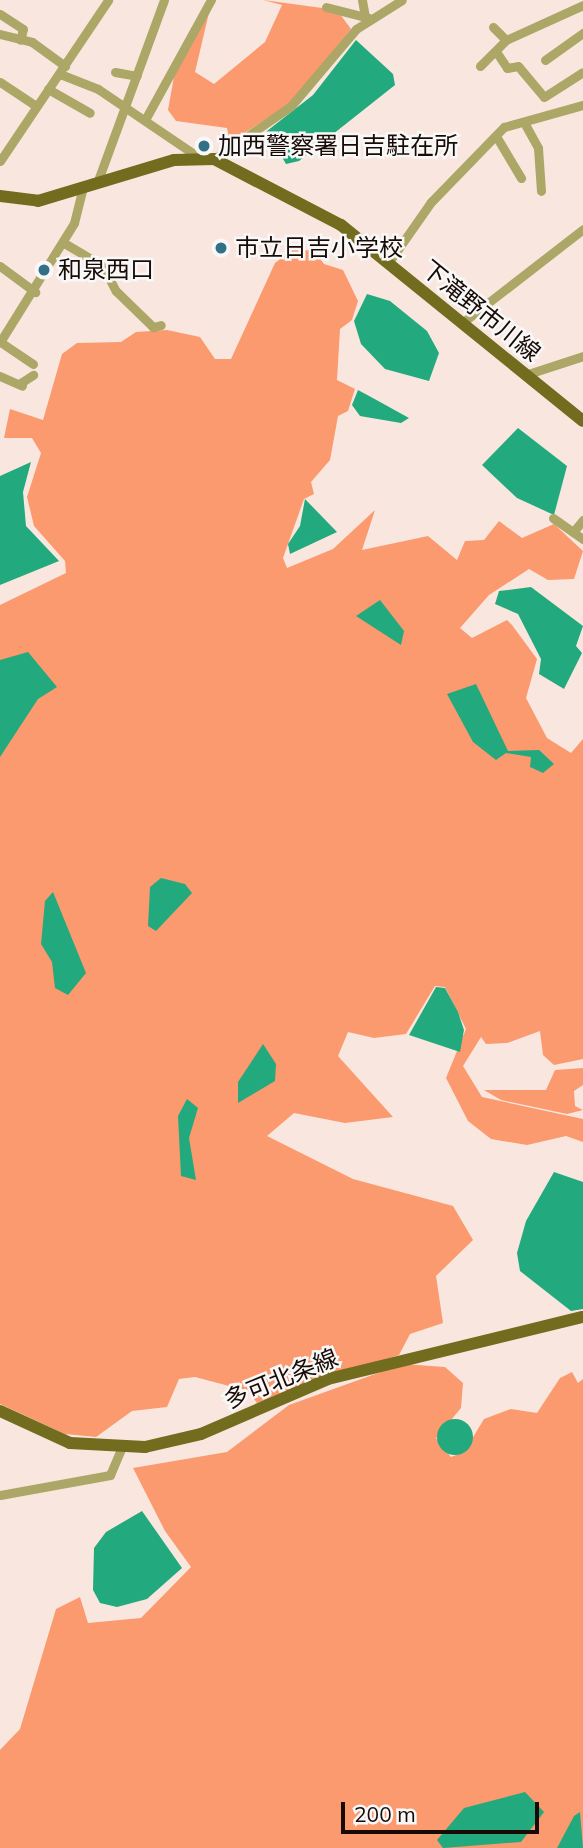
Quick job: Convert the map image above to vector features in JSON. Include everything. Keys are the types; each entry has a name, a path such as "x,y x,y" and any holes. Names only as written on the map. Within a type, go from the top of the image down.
{"main road":[{"name":"下滝野市川線","path":"0,196 38,201 97,183 200,158 214,159 293,195 389,262 583,421"},
{"name":"多可北条線","path":"0,1411 70,1443 121,1449 201,1433 328,1379 583,1317"}],"street":[{"path":"0,161 108,0"},
{"path":"97,183 164,0"},
{"path":"146,118 211,0"},
{"path":"362,0 367,18"},
{"path":"214,159 307,92 367,18 402,0"},
{"path":"480,66 497,53 506,40 578,4"},
{"path":"326,7 367,18"},
{"path":"0,14 23,29 20,40"},
{"path":"493,27 506,40"},
{"path":"545,60 583,33"},
{"path":"0,34 20,40 63,70 146,118 200,158"},
{"path":"497,53 507,68 518,66 544,97 583,72"},
{"path":"115,72 137,76"},
{"path":"0,82 36,106"},
{"path":"48,89 90,113"},
{"path":"389,262 430,202 505,127 526,126 583,105"},
{"path":"526,126 538,148 541,191"},
{"path":"496,136 521,178"},
{"path":"33,364 0,342 35,292 64,243 83,188"},
{"path":"462,323 583,229"},
{"path":"64,243 103,266 116,291 153,327 161,325"},
{"path":"0,266 35,292"},
{"path":"525,375 583,356"},
{"path":"0,376 21,385 33,374"},
{"path":"554,519 583,539"},
{"path":"573,532 583,520"},
{"path":"0,1495 110,1475 121,1449"}],"shaded area":[{"path":"212,0 195,72 214,84 265,42 282,5 263,0 337,10 351,29 293,102 230,142 227,128 176,121 168,110 175,71"},
{"path":"356,40 393,74 395,85 299,161 286,164 267,131 313,95"},
{"path":"293,249 314,251 324,264 343,270 358,301 352,320 340,329 337,380 355,389 348,411 338,416 330,460 311,482 314,494 304,499 283,558 287,568 333,549 375,510 362,550 428,536 457,560 465,541 484,540 499,521 522,538 554,524 583,551 574,579 548,580 529,569 489,595 460,628 472,638 507,620 537,659 526,698 547,738 571,753 583,739 583,1059 554,1065 543,1055 540,1031 507,1043 486,1044 481,1037 463,1066 482,1097 583,1119 583,1142 566,1136 527,1145 491,1139 468,1121 446,1078 466,1029 445,987 435,986 406,1034 374,1038 348,1032 338,1056 393,1117 345,1123 294,1113 267,1136 353,1179 453,1206 473,1240 436,1276 443,1323 410,1334 399,1355 257,1403 248,1391 195,1377 179,1379 167,1407 132,1411 96,1437 65,1434 0,1404 0,605 66,573 65,561 34,526 27,497 41,453 32,438 4,438 10,409 43,420 62,354 77,343 121,342 136,332 167,330 200,337 215,359 231,359 275,263"},
{"path":"367,294 390,301 427,331 439,353 429,381 385,369 361,344 354,321"},
{"path":"358,390 409,418 401,423 360,416 352,405"},
{"path":"518,428 567,466 554,515 517,498 482,465"},
{"path":"31,462 23,492 26,526 59,561 0,585 0,476"},
{"path":"305,499 337,532 290,554 288,544 300,526"},
{"path":"531,587 583,626 576,646 582,653 564,689 539,674 541,659 518,614 495,604 499,591"},
{"path":"380,600 404,631 401,645 356,616"},
{"path":"28,652 57,687 38,699 0,757 0,660"},
{"path":"476,684 508,751 539,750 554,764 543,773 530,767 531,757 506,753 496,760 473,742 447,694"},
{"path":"161,878 185,884 192,893 156,931 148,926 150,887"},
{"path":"53,892 86,973 68,995 55,988 52,962 41,944 45,901"},
{"path":"436,987 445,988 458,1012 464,1030 460,1052 409,1035"},
{"path":"263,1044 276,1064 275,1081 238,1103 238,1082"},
{"path":"583,1068 583,1085 574,1091 575,1106 583,1110 567,1114 501,1100 484,1090 546,1090 555,1070"},
{"path":"187,1099 198,1108 189,1138 196,1180 181,1176 178,1116"},
{"path":"554,1172 583,1182 583,1309 571,1311 520,1271 517,1253 526,1221"},
{"path":"403,1364 445,1367 463,1383 461,1408 436,1438 451,1457 464,1452 484,1419 511,1409 537,1413 560,1378 572,1372 578,1383 583,1379 583,1848 0,1848 0,1750 20,1729 56,1609 80,1597 88,1623 141,1618 191,1567 165,1531 133,1468 227,1452 289,1405"},
{"path":"455,1419 468,1424 473,1437 468,1450 455,1455 442,1450 437,1437 442,1424"},
{"path":"142,1511 182,1568 147,1599 117,1607 100,1603 93,1590 94,1548 106,1532"},
{"path":"525,1792 544,1812 521,1842 443,1848 437,1840 464,1808"},
{"path":"580,1812 583,1848 557,1848 574,1816"}],"place":[{"name":"加西警察署日吉駐在所","path":"204,146"},
{"name":"市立日吉小学校","path":"221,248"},
{"name":"和泉西口","path":"44,270"}]}
